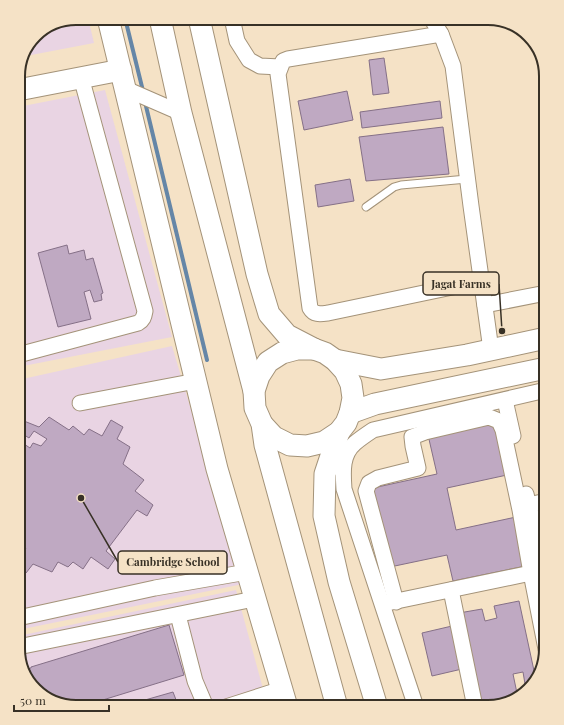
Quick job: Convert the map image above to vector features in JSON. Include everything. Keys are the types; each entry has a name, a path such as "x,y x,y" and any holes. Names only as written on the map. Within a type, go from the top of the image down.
{"main road":[{"path":"110,25 128,84 217,469 284,698"},
{"path":"161,25 174,110 254,391 256,408 262,424 265,445 335,700"},
{"path":"204,25 257,274 268,314 287,335 335,360 345,371 351,384 352,398 350,413 346,423 339,432 324,442 307,446 290,445 274,437 262,424"},
{"path":"25,89 82,77 128,84"},
{"path":"335,360 381,369 467,355 539,340"},
{"path":"254,391 259,376 268,362 282,353 297,348 314,349"},
{"path":"350,413 375,404 539,369"},
{"path":"339,432 325,474 324,516 339,582 375,700"}],"street":[{"path":"234,25 237,41 249,60 260,66 280,67"},
{"path":"435,25 441,34 453,66 491,350"},
{"path":"441,34 288,58 283,61 278,74 308,299 312,312 319,314 481,281"},
{"path":"25,353 138,323 142,321 144,317 145,311 82,77"},
{"path":"128,84 174,110"},
{"path":"485,305 539,294"},
{"path":"80,402 196,381"},
{"path":"389,603 344,489 343,469 347,453 354,444 373,430 539,392"},
{"path":"505,400 539,546"},
{"path":"414,700 389,603 366,491 369,483 378,478 418,468 412,437 425,432 489,417 499,421 503,430 520,510 539,614"},
{"path":"529,505 539,503"},
{"path":"25,616 155,588 247,572"},
{"path":"389,603 531,574"},
{"path":"451,590 474,700"},
{"path":"25,646 254,599"},
{"path":"178,615 195,681 203,700"},
{"path":"271,700 284,698"}],"lane":[{"path":"366,207 394,187 401,185 467,179"}],"shaded area":[{"path":"70,25 90,25 94,43 30,55 36,45 51,32"},
{"path":"105,90 172,337 25,366 25,106"},
{"path":"172,346 243,584 25,629 25,378"},
{"path":"236,590 266,700 70,700 51,693 34,677 30,671 26,659 25,635"}],"building":[{"path":"384,58 389,93 373,95 369,60"},
{"path":"347,91 353,120 304,130 298,101"},
{"path":"440,101 442,118 362,128 360,112"},
{"path":"443,127 449,174 366,181 359,137"},
{"path":"350,179 354,201 318,207 315,185"},
{"path":"67,245 69,254 84,250 86,260 93,258 103,293 101,294 102,300 94,302 90,290 84,292 91,319 58,327 38,253"},
{"path":"49,417 69,430 73,426 84,435 89,429 102,436 111,420 123,427 117,439 130,447 123,464 144,480 135,491 153,505 147,516 137,510 106,551 115,559 108,569 91,557 83,569 73,562 68,567 58,562 52,572 33,564 26,573 25,572 25,445 30,448 33,443 41,446 47,439 34,431 29,438 25,435 25,421 39,427"},
{"path":"495,420 507,475 447,488 456,530 516,517 526,566 453,581 447,555 390,567 373,488 437,474 428,435"},
{"path":"519,601 534,670 525,684 523,672 513,674 516,691 507,696 494,700 478,700 459,613 482,609 485,621 497,618 494,606"},
{"path":"169,625 184,675 103,700 70,700 57,696 43,687 30,671 29,669"},
{"path":"452,626 462,669 432,676 422,633"},
{"path":"173,692 176,700 145,700"}],"waterway":[{"path":"127,25 143,91"},
{"path":"145,102 207,360"}],"place":[{"name":"Jagat Farms","path":"502,331"},
{"name":"Cambridge School","path":"81,498"}]}
